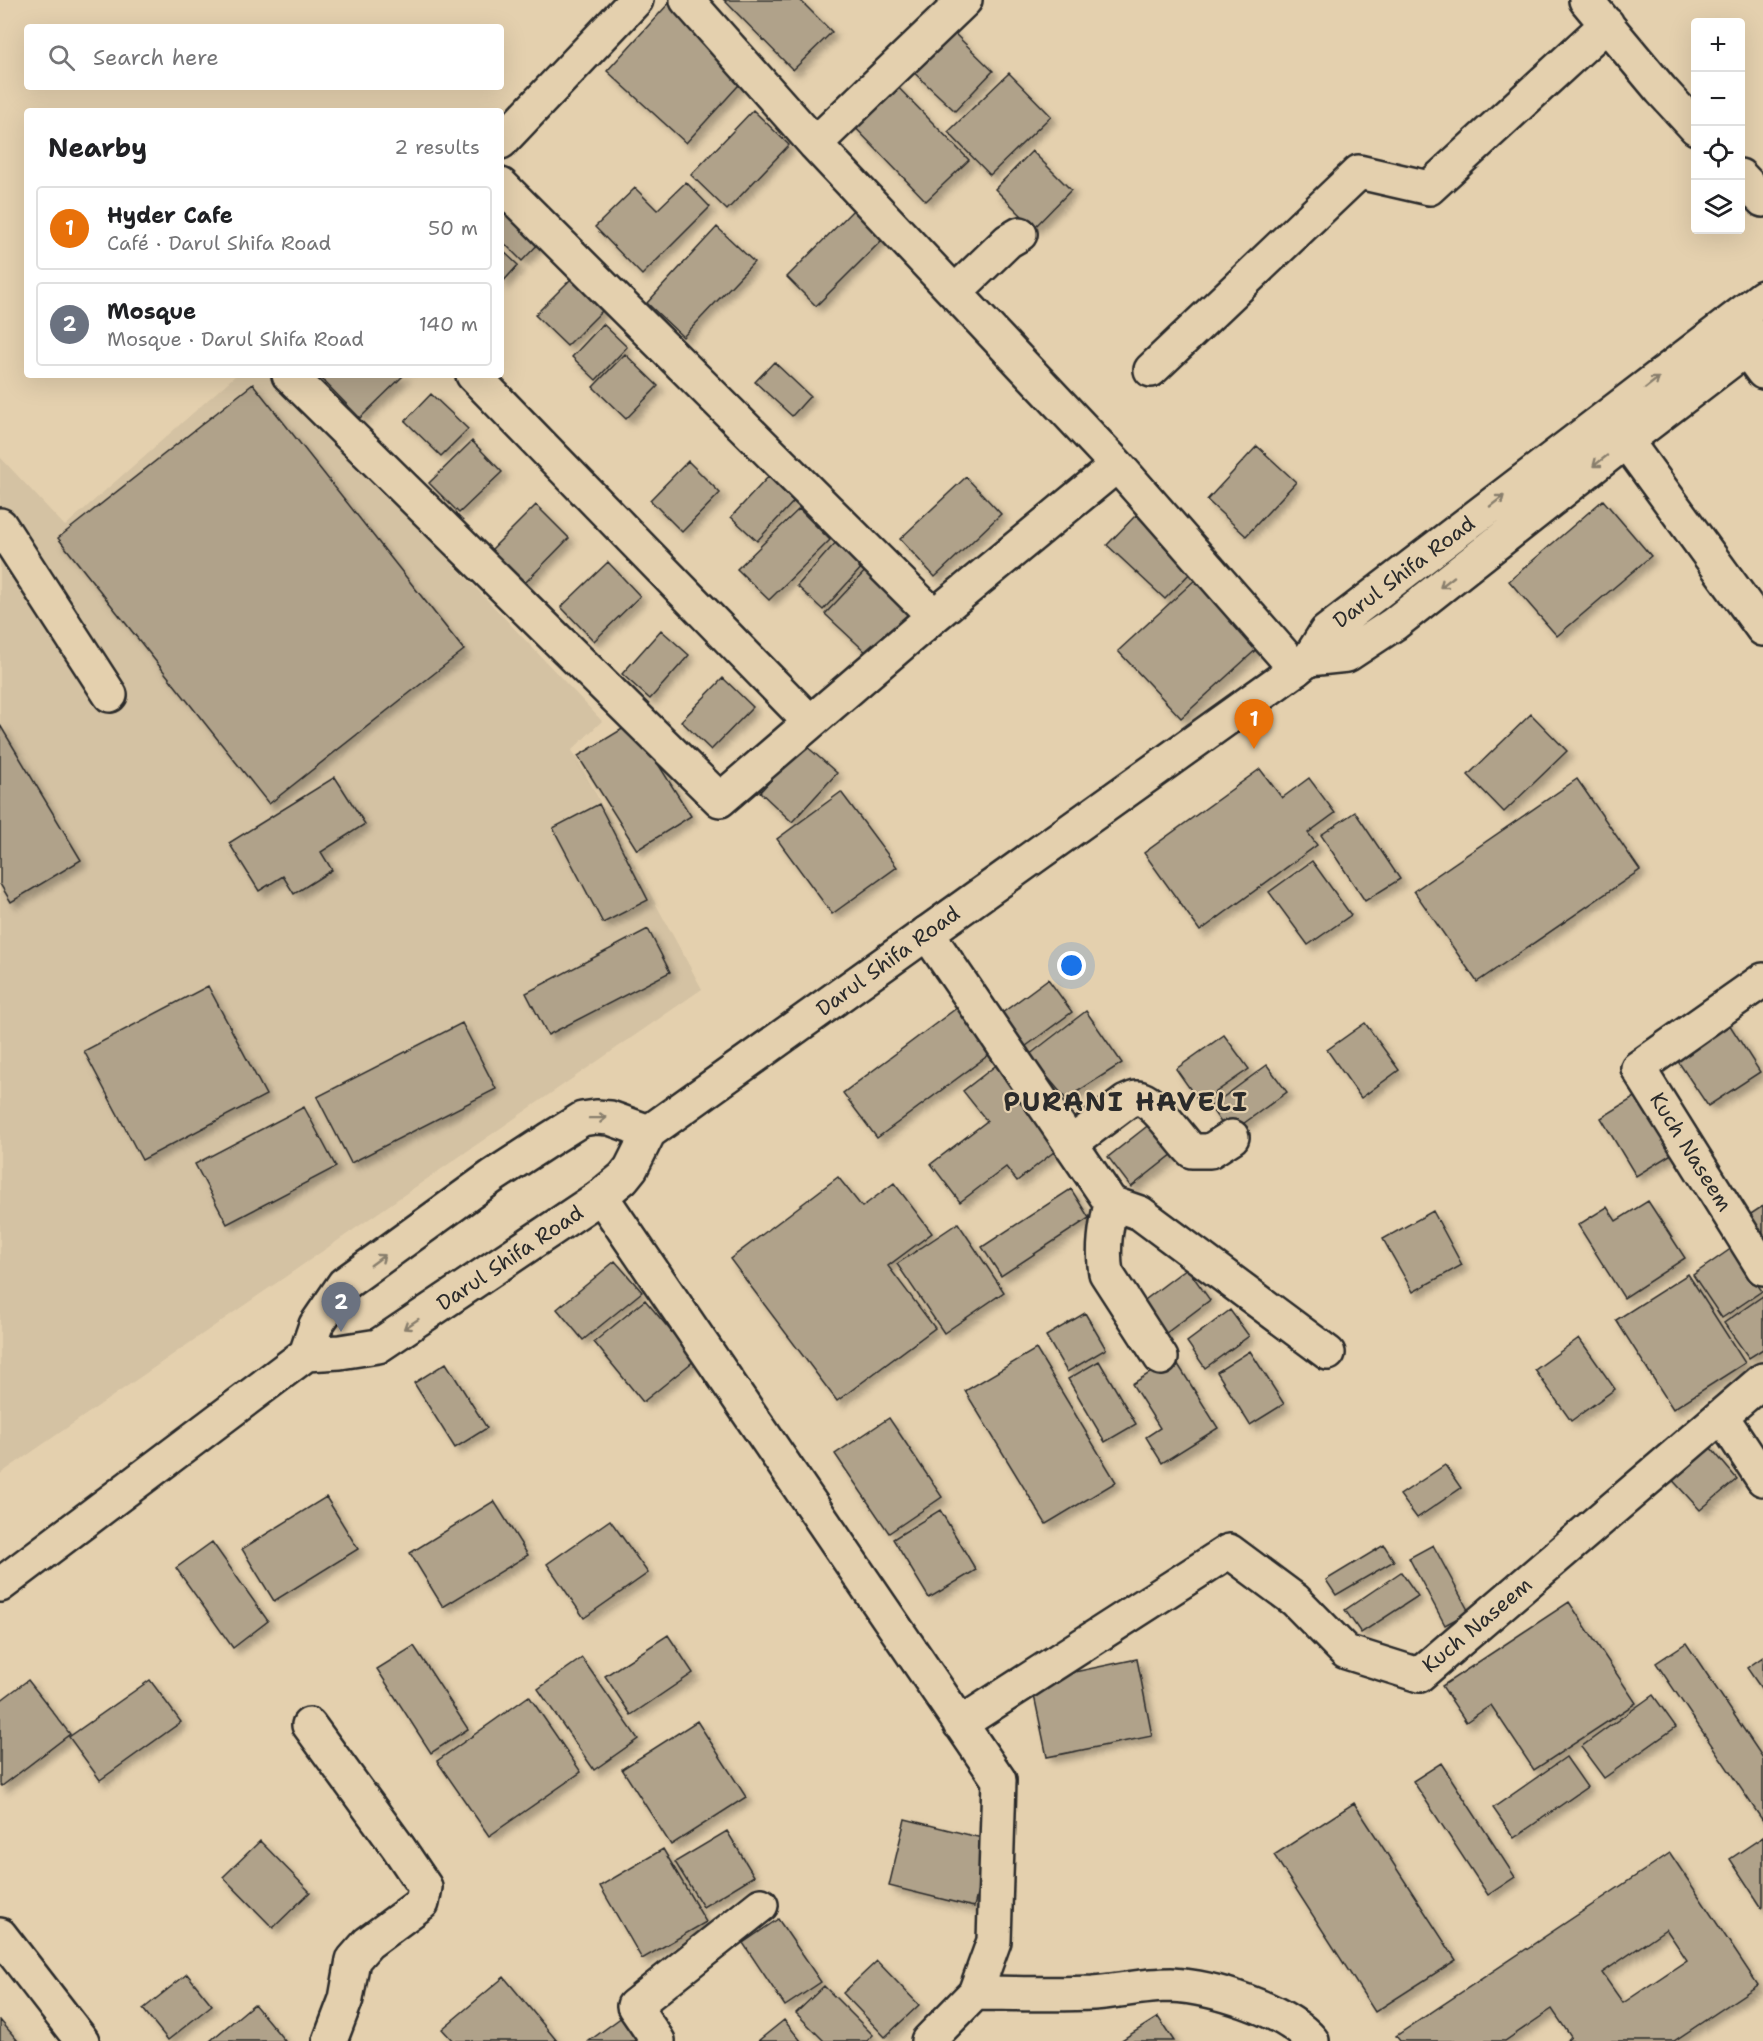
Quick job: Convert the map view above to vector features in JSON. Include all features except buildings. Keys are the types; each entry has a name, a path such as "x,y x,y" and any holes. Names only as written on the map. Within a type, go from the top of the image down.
{"street":[{"path":"504,139 636,0"},
{"path":"687,0 815,144 1303,664 1347,655 1394,624 1626,441 1757,352"},
{"path":"815,144 964,0"},
{"path":"1151,370 1359,172 1429,188 1597,12 1693,126"},
{"path":"1744,180 1763,200"},
{"path":"504,187 934,616"},
{"path":"955,292 1008,241 1020,234"},
{"name":"Darul Shifa Road","path":"306,1354 378,1346 601,1196 623,1178 631,1168 649,1132 1303,664 1326,632 1763,297"},
{"path":"292,378 720,800 934,616 1117,465"},
{"path":"476,378 810,722"},
{"path":"1626,441 1763,629"},
{"path":"0,525 110,695"},
{"path":"927,933 1111,1203 1140,1213 1328,1353"},
{"name":"Kuch Naseem","path":"1763,980 1638,1068 1763,1268"},
{"path":"1070,1144 1126,1102 1136,1098 1144,1100 1157,1110 1192,1152 1210,1151 1232,1137"},
{"path":"0,1585 306,1354 316,1325 344,1284 494,1176 582,1119 610,1118 649,1132"},
{"path":"601,1196 999,1780 994,1941 975,1993 928,2041"},
{"path":"1111,1203 1104,1241 1103,1257 1106,1273 1161,1358"},
{"name":"Kuch Naseem","path":"960,1724 1229,1551 1295,1600 1346,1652 1419,1675 1763,1380"},
{"path":"1722,1417 1763,1479"},
{"path":"309,1725 425,1887 422,1903 368,1943 353,1960 346,1999 330,2041"},
{"path":"658,2041 634,2006 761,1905"},
{"path":"0,1935 82,2041"},
{"path":"975,1993 1093,1993 1156,1986 1196,1988 1216,1991 1282,2017 1312,2041"}],"shaded area":[{"path":"233,378 277,378 602,721 572,750 702,989 0,1474 0,457 65,526"}],"place":[{"name":"Hyder Cafe","path":"1254,749"},
{"name":"Mosque","path":"341,1332"}],"district":[{"name":"PURANI HAVELI","path":"1126,1102"}]}
